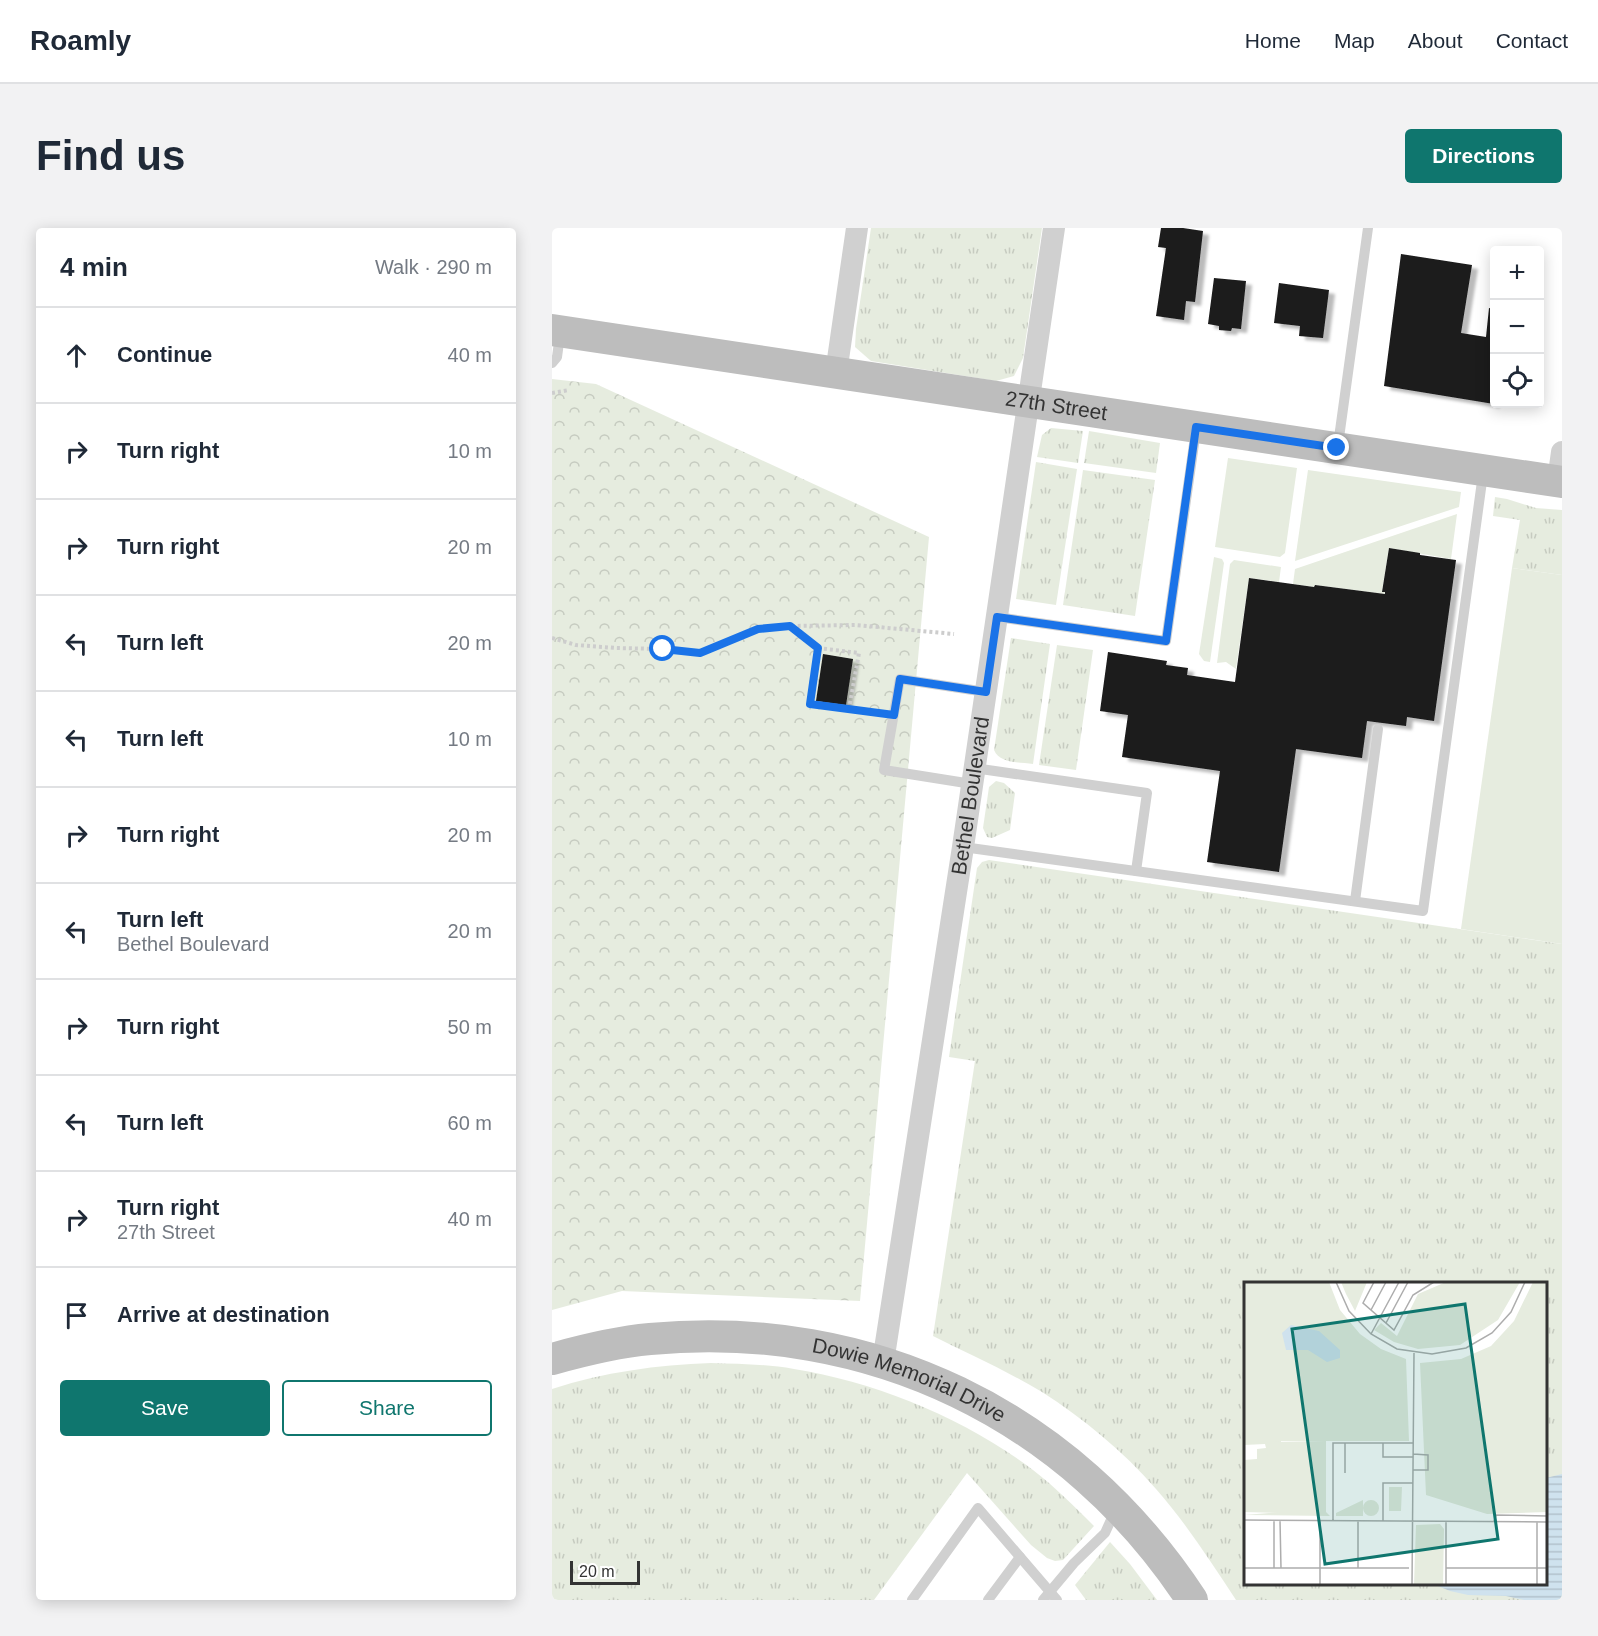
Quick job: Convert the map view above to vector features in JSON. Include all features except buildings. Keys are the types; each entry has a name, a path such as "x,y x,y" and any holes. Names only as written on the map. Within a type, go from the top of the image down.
{"street":[{"path":"836,373 857,228"},
{"name":"Bethel Boulevard","path":"883,1362 963,847 1054,228"},
{"name":"27th Street","path":"556,331 1484,470 1561,472"},
{"name":"Dowie Memorial Drive","path":"552,1359 580,1351 647,1339 715,1336 771,1339 815,1345 848,1352 915,1373 1009,1420 1066,1459 1117,1506 1158,1551 1192,1600"}],"lane":[{"path":"1337,448 1368,228"},
{"path":"552,363 556,357 556,331"},
{"path":"997,617 1166,641 1196,427"},
{"path":"963,847 1423,911 1484,470"},
{"path":"986,692 900,679 884,770 1147,793 1136,871"},
{"path":"1354,901 1378,729"},
{"path":"912,1600 978,1508 1020,1557 1050,1597 1074,1563 1104,1533 1117,1506"},
{"path":"988,1600 1020,1557"}],"path":[{"path":"552,393 569,390"},
{"path":"552,638 576,645 700,653 758,629 790,626 856,625 954,634"},
{"path":"790,626 818,648 859,653 849,709"},
{"path":"818,648 810,704 894,715"}],"green space":[{"path":"871,228 1042,228 1023,358 1014,376 996,381 871,361 855,347"},
{"path":"552,379 596,384 929,537 860,1301 622,1291 552,1310"},
{"path":"1051,428 1083,431 1078,463 1037,457 1042,435"},
{"path":"1089,431 1160,443 1156,473 1084,463"},
{"path":"1228,458 1297,468 1285,553 1280,557 1215,547"},
{"path":"1036,462 1077,469 1056,605 1016,599"},
{"path":"1083,470 1155,480 1135,616 1063,605"},
{"path":"1308,470 1461,492 1459,507 1295,561"},
{"path":"1495,497 1536,508 1562,510 1562,575 1512,568 1520,520 1493,516"},
{"path":"1457,514 1451,559 1389,548 1382,591 1385,594 1293,584 1295,569"},
{"path":"1214,557 1222,559 1224,563 1210,662 1204,661 1199,654"},
{"path":"1234,560 1281,567 1279,582 1249,578 1236,669 1226,662 1217,663 1230,564"},
{"path":"1512,568 1562,575 1562,944 1461,929"},
{"path":"1011,638 1050,644 1033,764 1006,760 997,755 994,750"},
{"path":"1057,645 1093,650 1076,770 1039,765"},
{"path":"996,781 1004,783 1015,793 1010,830 992,838 987,837 983,828 989,787"},
{"path":"989,860 1562,944 1562,1600 1236,1600 1167,1502 1143,1475 1102,1436 1042,1392 933,1336 975,1061 949,1057 977,868 982,862"},
{"path":"711,1363 774,1366 825,1375 857,1383 919,1405 950,1419 1007,1452 1049,1483 1094,1526 1063,1560 1055,1561 1047,1558 1031,1545 967,1473 874,1600 552,1600 552,1389 631,1370"},
{"path":"1110,1542 1157,1600 1086,1600 1075,1585"}],"water":[{"path":"1562,1474 1562,1600 1524,1600 1506,1596 1468,1595 1435,1585 1547,1585 1547,1478"}],"route":[{"path":"663,649 700,653 758,629 790,626 818,648 810,704 894,715 900,679 986,692 997,617 1166,641 1196,427 1337,448"}]}
